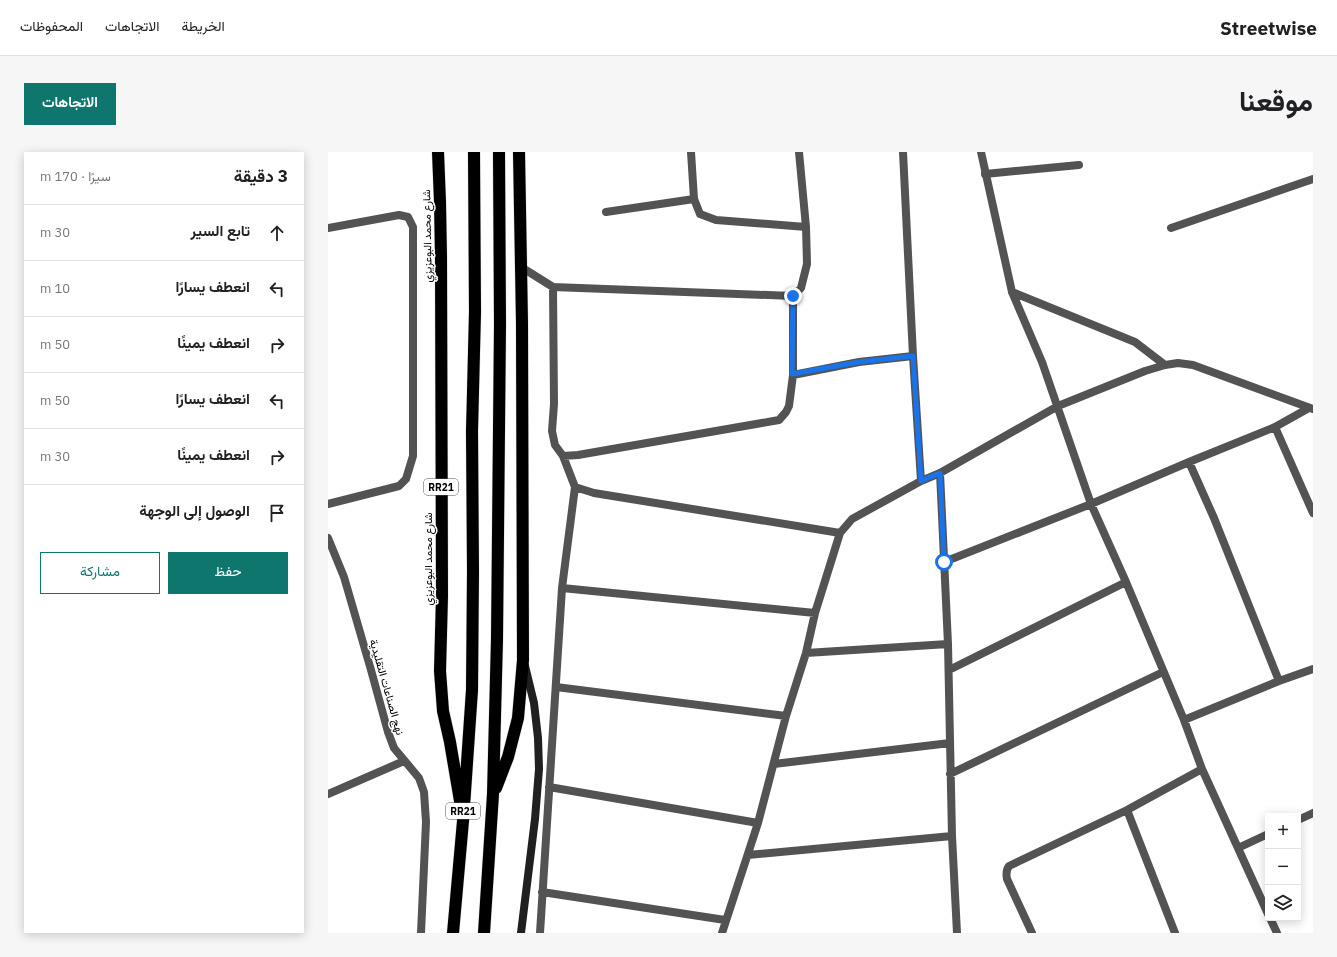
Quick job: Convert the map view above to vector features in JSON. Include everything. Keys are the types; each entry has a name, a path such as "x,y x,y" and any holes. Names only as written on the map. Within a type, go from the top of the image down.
{"highway":[{"name":"شارع محمد البوعزيزي","path":"438,152 441,258 442,596 440,670 443,710 450,742 463,821"},
{"name":"شارع محمد البوعزيزي","path":"453,933 463,821 472,690 472,431 476,312 474,152"},
{"name":"RR21","path":"484,933 493,794 498,573 500,324 499,152"},
{"name":"RR21","path":"493,794 508,757 518,718 523,660 519,152"}],"main road":[{"path":"521,933 535,819 539,769 538,738 534,704 523,660"}],"street":[{"path":"691,152 694,199 700,214 716,220 806,226"},
{"path":"563,456 578,456 779,420 786,412 789,406 792,374 793,296 801,288 807,264 806,226 799,152"},
{"path":"903,152 921,481"},
{"path":"980,152 1012,292 1042,362 1092,504 1184,720 1202,769 1265,907"},
{"path":"985,174 1079,165"},
{"path":"1171,228 1313,179"},
{"path":"606,212 694,199"},
{"path":"328,228 399,215 408,217 412,226 413,456 406,479 399,486 328,504"},
{"path":"521,267 553,287 793,296"},
{"path":"540,933 562,588 575,487 563,456 555,445 552,431 554,404 553,287"},
{"path":"1012,292 1135,342 1165,365"},
{"path":"792,374 859,362 913,356"},
{"path":"722,933 758,823 786,716 806,653 815,613 840,534 852,518 921,481 940,473 1058,406 1145,371 1165,365 1178,363 1193,365 1311,409"},
{"path":"944,562 1092,504 1275,427 1311,409"},
{"path":"1275,427 1313,513"},
{"path":"1190,462 1279,681"},
{"path":"940,473 949,670 950,774 957,933"},
{"path":"575,487 594,493 840,534"},
{"name":"نهج الصناعات التقليدية","path":"328,538 344,577 388,732 394,748 419,778 424,792 426,822 421,933"},
{"path":"949,670 1126,582"},
{"path":"562,588 815,613"},
{"path":"806,653 948,644"},
{"path":"1184,720 1279,681 1313,669"},
{"path":"950,774 1164,672"},
{"path":"556,687 786,716"},
{"path":"774,764 950,743"},
{"path":"328,794 404,761"},
{"path":"1032,933 1007,879 1007,869 1010,866 1126,810 1202,769"},
{"path":"549,787 758,823"},
{"path":"1126,810 1175,933"},
{"path":"1301,819 1313,813"},
{"path":"1238,848 1265,835"},
{"path":"748,855 952,836"},
{"path":"542,892 725,920"},
{"path":"1271,921 1276,933"}],"route":[{"path":"793,296 792,374 859,362 913,356 921,481 940,473 944,562"}]}
